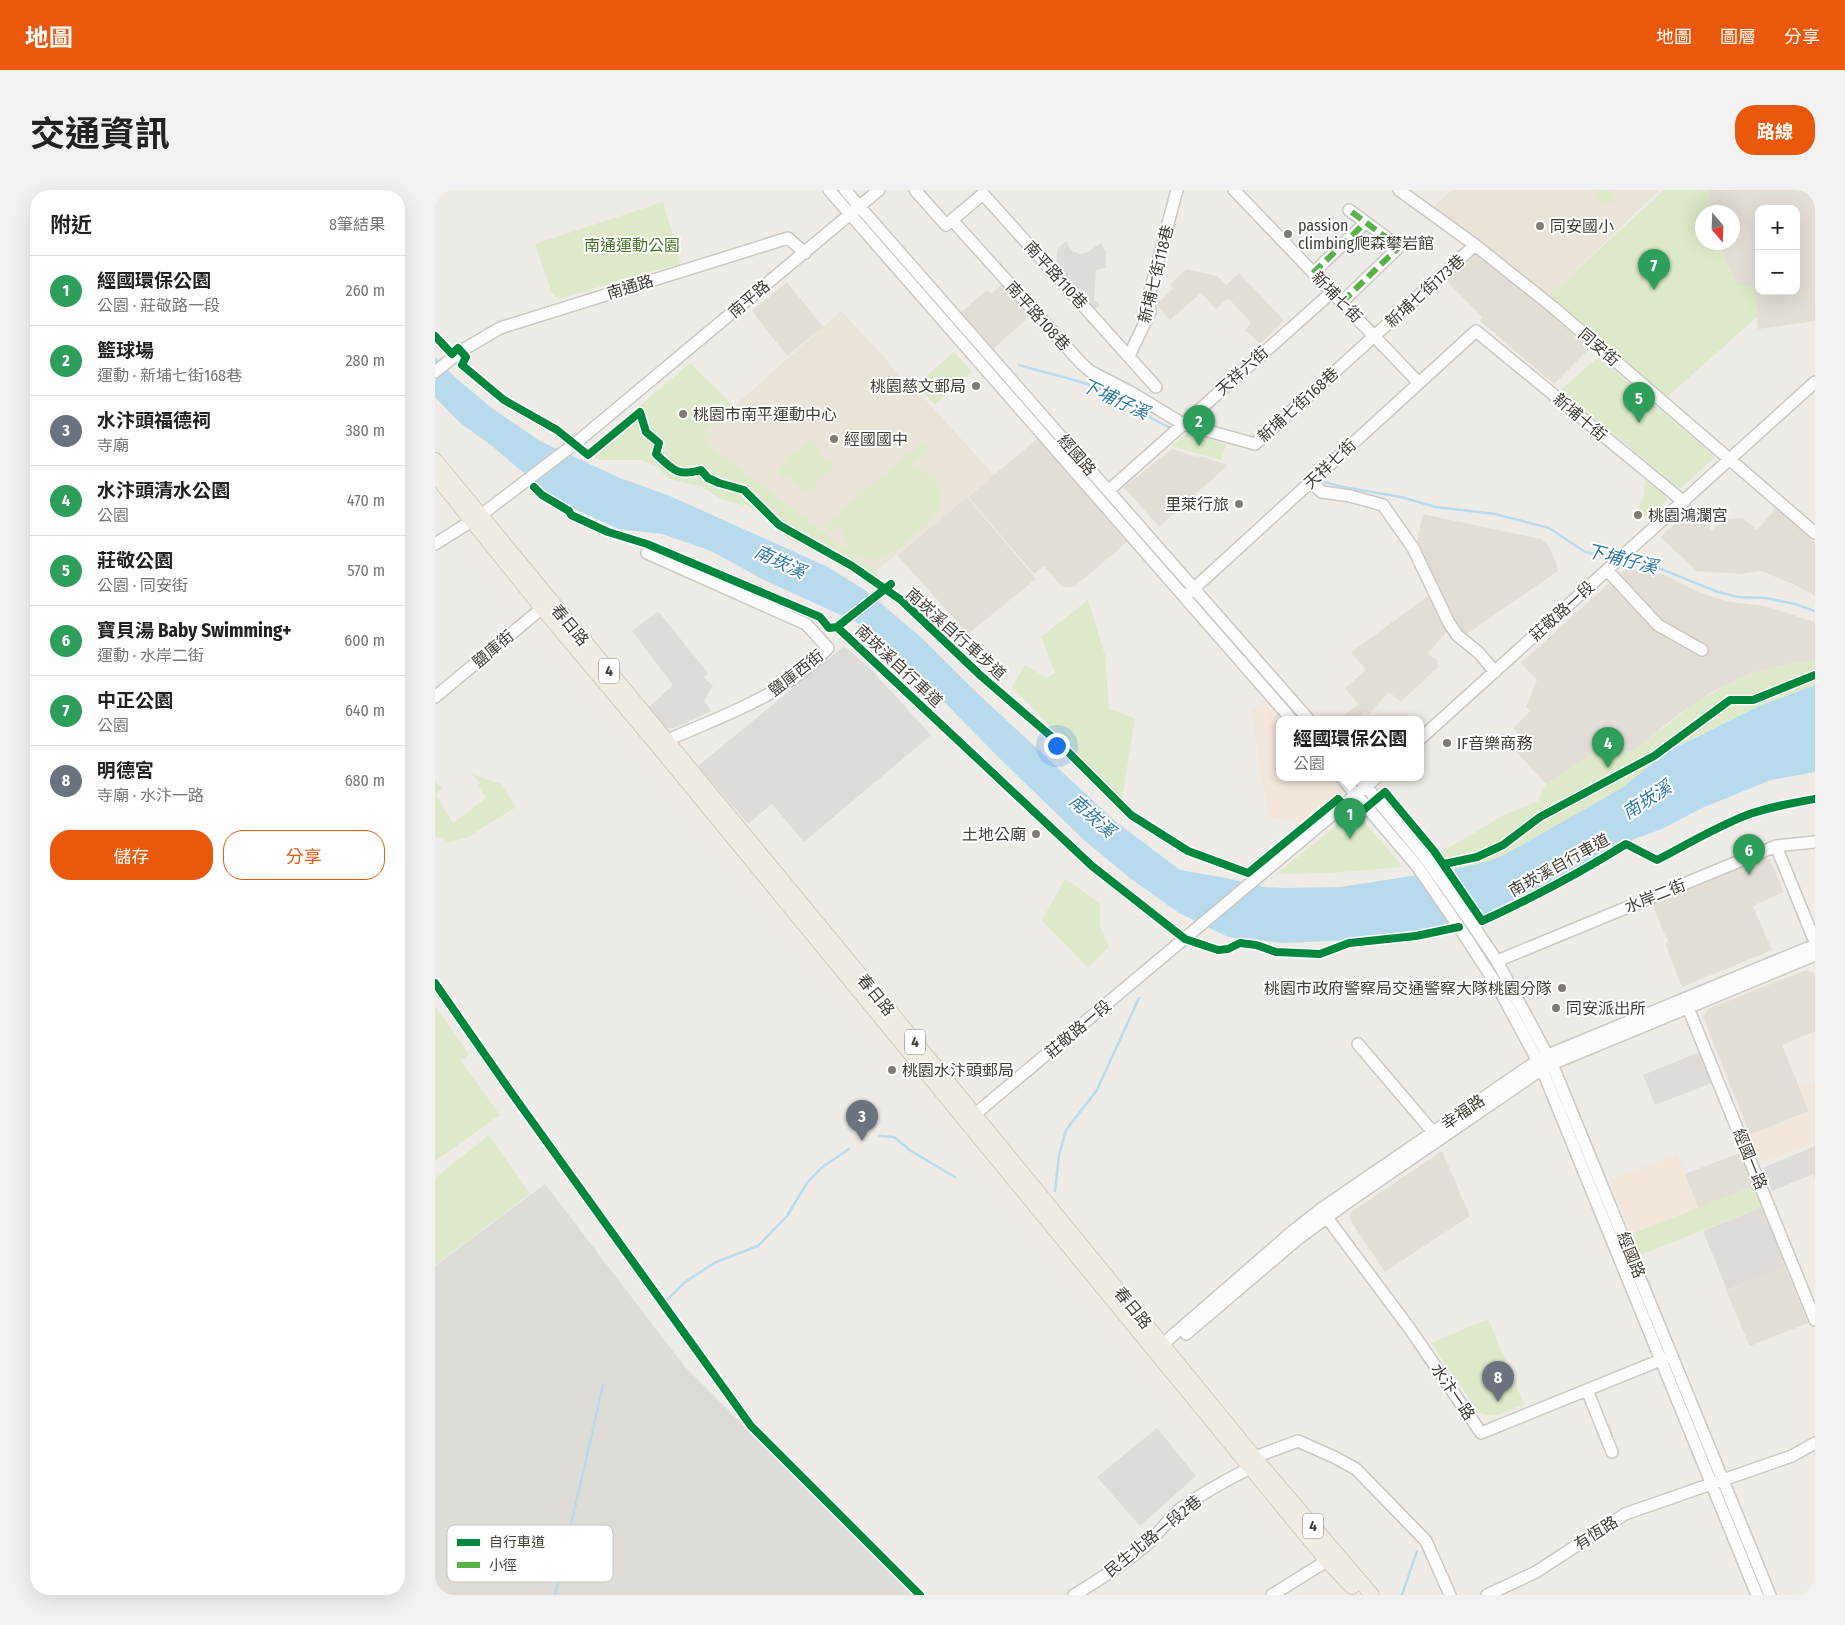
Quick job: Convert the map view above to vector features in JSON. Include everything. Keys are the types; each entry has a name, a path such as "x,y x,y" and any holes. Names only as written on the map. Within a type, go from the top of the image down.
{"main road":[{"name":"4","path":"435,460 482,514"},
{"name":"4","path":"435,475 482,514"},
{"name":"春日路","path":"482,514 517,568 546,605 662,743 1253,1462"},
{"name":"4","path":"1253,1462 1332,1558 1359,1595"},
{"name":"4","path":"1332,1558 1372,1595"}],"street":[{"name":"經國路","path":"829,190 1288,716"},
{"name":"經國路","path":"845,190 1305,716"},
{"name":"南平路","path":"435,544 482,514 619,408 879,190"},
{"name":"新埔七街118巷","path":"1129,356 1150,312 1149,294 1177,190"},
{"name":"新埔七街","path":"1234,190 1418,382"},
{"name":"同安街","path":"1399,190 1554,308 1815,533"},
{"name":"南平路108巷","path":"917,193 947,225 952,220 1081,363 1132,393 1179,428"},
{"name":"南平路110巷","path":"952,220 983,194 1156,387"},
{"path":"1342,302 1399,247 1349,210"},
{"path":"1313,273 1365,223"},
{"name":"南通路","path":"435,372 456,355 500,328 788,238 805,253"},
{"name":"新埔七街173巷","path":"1374,336 1475,246"},
{"name":"天祥六街","path":"1108,491 1332,292"},
{"name":"天祥七街","path":"1184,597 1476,331"},
{"name":"新埔十街","path":"1476,331 1684,502"},
{"name":"新埔七街168巷","path":"1179,428 1255,444 1374,336"},
{"name":"莊敬路一段","path":"1424,735 1815,382"},
{"path":"1313,479 1322,492 1350,496 1383,505 1413,548 1449,623 1457,635 1479,653 1495,672"},
{"name":"鹽庫西街","path":"647,553 806,624 828,648 792,679 765,698 662,743"},
{"path":"1610,568 1657,625 1702,650"},
{"name":"鹽庫街","path":"435,698 546,605"},
{"path":"1345,781 1422,863"},
{"path":"1357,795 1363,782 1422,863"},
{"name":"莊敬路一段","path":"971,1118 1357,795"},
{"name":"水岸二街","path":"1497,961 1777,846 1815,842"},
{"path":"1777,846 1815,943"},
{"name":"經國路","path":"1422,863 1471,924 1497,961 1550,1059 1770,1595"},
{"name":"經國路","path":"1422,863 1459,927 1494,980 1540,1065 1757,1595"},
{"name":"幸福路","path":"1686,1004 1815,943"},
{"name":"幸福路","path":"1161,1350 1293,1231 1324,1213 1540,1065 1550,1059 1686,1004 1815,955"},
{"name":"經國一路","path":"1686,1004 1815,1320"},
{"path":"1358,1044 1436,1136"},
{"name":"水汴一路","path":"1324,1213 1410,1328 1481,1433 1671,1355"},
{"path":"1587,1390 1612,1452"},
{"name":"民生北路一段2巷","path":"1074,1595 1119,1566 1146,1545 1179,1510 1253,1462 1298,1441 1334,1457 1356,1470 1426,1541 1450,1595"},
{"path":"1723,1480 1792,1456 1815,1443"},
{"name":"有恆路","path":"1487,1595 1536,1572 1625,1514 1723,1480"},
{"path":"1272,1595 1332,1558"}],"shaded area":[{"name":"同安國小","path":"1452,190 1660,190 1549,295 1433,207"},
{"path":"1709,190 1815,190 1815,321 1758,329 1754,286 1737,286 1721,250 1740,250 1740,205 1710,205"},
{"path":"1066,241 1071,250 1079,254 1086,253 1101,243 1106,252 1106,268 1096,270 1094,300 1100,305 1091,312 1055,269 1058,248"},
{"path":"1476,251 1591,347 1554,384 1480,321 1482,317 1445,279"},
{"path":"1186,269 1217,276 1226,285 1239,273 1284,320 1260,344 1245,330 1251,323 1228,298 1216,309 1201,293 1170,320 1156,305 1174,288 1170,285"},
{"path":"787,282 823,327 787,356 752,311"},
{"path":"1003,283 1031,315 993,349 961,312 987,290 991,294"},
{"name":"經國國中","path":"841,311 890,363 912,390 915,388 994,475 875,572 710,445 704,433"},
{"path":"1038,438 1127,542 1074,587 1062,587 1044,566 1034,574 968,497"},
{"path":"1172,449 1228,465 1159,527 1124,487"},
{"path":"967,497 1036,579 968,634 897,555"},
{"path":"1776,508 1815,542 1815,596 1793,584 1761,571 1739,574 1697,571 1660,537 1690,510 1711,531 1725,519 1743,518 1757,530"},
{"path":"1423,514 1540,539 1549,546 1559,570 1464,636 1456,629 1416,545"},
{"path":"1626,568 1662,574 1701,593 1730,602 1765,606 1815,622 1815,661 1792,663 1751,673 1710,693 1675,717 1634,751 1593,753 1546,784 1508,743 1518,734 1513,728 1530,711 1526,707 1537,680 1521,663"},
{"path":"1431,594 1448,630 1428,653 1438,661 1439,666 1401,702 1389,692 1368,715 1365,712 1360,716 1344,716 1358,704 1345,688 1366,670 1351,652"},
{"path":"658,611 708,673 704,677 713,686 704,701 712,711 674,728 665,728 647,709 673,685 632,631"},
{"path":"844,646 867,665 931,735 804,842 772,804 748,824 698,766"},
{"path":"1265,700 1279,716 1276,716 1276,781 1335,781 1345,792 1306,824 1269,817 1252,710"},
{"path":"1766,857 1770,859 1784,892 1753,906 1772,950 1682,987 1665,944 1668,942 1652,904"},
{"path":"1806,970 1814,973 1815,976 1815,1031 1782,1045 1809,1111 1750,1135 1703,1017 1708,1009"},
{"path":"1702,1051 1714,1082 1655,1105 1643,1075"},
{"path":"1815,1081 1815,1142 1761,1163 1750,1135 1809,1112 1799,1087"},
{"path":"1815,1146 1815,1179 1813,1174 1772,1191 1763,1168"},
{"path":"1442,1151 1470,1216 1385,1272 1352,1223 1351,1212"},
{"path":"1740,1153 1754,1186 1698,1208 1685,1174"},
{"path":"1677,1154 1698,1208 1631,1234 1610,1180"},
{"path":"545,1184 685,1367 914,1595 435,1595 435,1266"},
{"path":"1762,1207 1786,1266 1727,1290 1703,1231"},
{"path":"1785,1266 1808,1323 1750,1346 1726,1291"},
{"path":"1157,1428 1196,1476 1140,1526 1097,1477"}],"green space":[{"path":"1596,190 1609,190 1613,203 1600,206"},
{"path":"1664,190 1709,190 1710,205 1695,205 1695,250 1721,250 1737,286 1754,285 1758,316 1666,398 1549,295"},
{"name":"南通運動公園","path":"663,202 681,263 558,299 552,293 535,244"},
{"path":"954,352 972,372 935,405 916,385"},
{"path":"1598,357 1715,457 1680,489 1561,390"},
{"path":"690,363 735,407 704,433 710,445 875,572 888,589 881,595 844,566 784,536 775,525 748,506 722,500 703,487 669,479 656,466 641,460 600,460 584,453"},
{"path":"1189,432 1226,445 1221,460 1171,446"},
{"path":"810,440 815,442 820,455 825,460 833,463 834,468 821,477 812,488 801,490 801,487 795,484 789,476 782,478 777,469 783,465 789,456 799,451 804,443"},
{"path":"923,442 929,450 909,467 924,472 935,482 940,495 937,512 928,524 889,555 871,559 856,555 845,543 841,525 830,533 823,526"},
{"path":"1645,480 1668,499 1647,518 1638,509 1644,495"},
{"path":"1088,600 1105,655 1109,709 1135,718 1122,800 1012,687 1025,665 1047,678 1055,673 1041,637"},
{"path":"1815,661 1815,685 1759,706 1669,751 1620,789 1508,853 1490,861 1451,870 1440,853 1504,815 1538,801 1546,784 1593,753 1634,751 1695,703 1728,684 1751,673 1792,663"},
{"path":"472,774 501,784 516,807 466,838 449,842 435,836 435,782 442,787 436,795 453,823 486,798 478,786 480,784"},
{"path":"1355,811 1403,867 1330,873 1276,874"},
{"path":"1065,879 1100,903 1100,926 1109,947 1088,968 1042,920"},
{"path":"435,1006 469,1054 461,1061 500,1115 435,1161"},
{"path":"489,1135 530,1194 435,1265 435,1178"},
{"path":"1754,1186 1762,1207 1640,1255 1631,1234"},
{"path":"1488,1319 1524,1404 1495,1415 1483,1414 1478,1411 1431,1343"}],"water":[{"name":"南崁溪","path":"435,357 457,379 493,409 540,441 620,478 670,496 828,567 865,590 922,638 974,690 1115,821 1180,870 1263,887 1340,887 1451,870 1490,861 1508,853 1620,789 1669,751 1759,706 1815,685 1815,772 1771,780 1702,808 1662,829 1626,842 1592,863 1480,917 1415,932 1352,940 1283,943 1228,937 1179,913 1130,878 1086,842 995,754 882,638 856,622 764,580 711,551 662,534 619,529 572,508 544,490 492,446 459,422 435,397"}],"waterway":[{"name":"下埔仔溪","path":"1019,365 1074,380 1105,391 1156,421 1174,429"},
{"name":"下埔仔溪","path":"1317,480 1343,487 1401,497 1436,507 1495,514 1549,528 1585,552 1616,558"},
{"name":"下埔仔溪","path":"1624,559 1651,565 1718,592 1738,597 1766,598 1795,604 1815,611"},
{"path":"1055,1191 1059,1155 1066,1130 1097,1090 1139,998"},
{"path":"879,1136 894,1137 911,1151 955,1177"},
{"path":"667,1300 685,1282 716,1262 758,1246 787,1216 807,1183 821,1168 849,1149"},
{"path":"571,1525 603,1385"},
{"path":"1402,1595 1417,1551"},
{"path":"555,1595 558,1582"}],"marked path":[{"path":"1342,302 1399,247 1349,210"},
{"path":"1313,273 1365,223"}],"cycle path":[{"name":"南崁溪自行車步道","path":"435,336 452,354 458,348 466,357 462,365 504,400 557,430 588,455 640,412 646,432 659,443 656,454 672,468 676,471 687,473 701,470 708,478 744,490 779,525 852,566 901,600 981,676 1060,744 1131,815 1188,851 1248,873 1338,799 1355,817 1385,792 1434,851 1482,921 1555,885 1626,844 1657,860 1747,815 1772,807 1815,799"},
{"name":"南崁溪自行車道","path":"534,487 542,495 569,511 571,515 608,532 647,544 820,617 829,628 837,627 1092,866 1185,939 1218,950 1228,949 1240,943 1256,945 1276,952 1320,954 1349,943 1416,936 1459,927"},
{"path":"837,627 891,584"},
{"path":"1444,864 1477,857 1503,845 1540,817 1654,756 1730,700 1753,700 1815,675"},
{"path":"435,983 513,1095 751,1426 920,1595"}],"place":[{"name":"同安國小","path":"1540,226"},
{"name":"passion climbing爬森攀岩館","path":"1288,234"},
{"name":"中正公園","path":"1654,290"},
{"name":"桃園慈文郵局","path":"976,386"},
{"name":"桃園市南平運動中心","path":"683,414"},
{"name":"莊敬公園","path":"1639,423"},
{"name":"經國國中","path":"834,439"},
{"name":"籃球場","path":"1199,446"},
{"name":"里萊行旅","path":"1239,504"},
{"name":"桃園鴻瀾宮","path":"1638,515"},
{"name":"IF音樂商務","path":"1447,743"},
{"name":"水汴頭清水公園","path":"1608,768"},
{"name":"土地公廟","path":"1036,834"},
{"name":"經國環保公園","path":"1350,839"},
{"name":"寶貝湯 Baby Swimming+","path":"1749,875"},
{"name":"桃園市政府警察局交通警察大隊桃園分隊","path":"1562,988"},
{"name":"同安派出所","path":"1556,1008"},
{"name":"桃園水汴頭郵局","path":"892,1070"},
{"name":"水汴頭福德祠","path":"862,1141"},
{"name":"明德宮","path":"1498,1402"}]}
